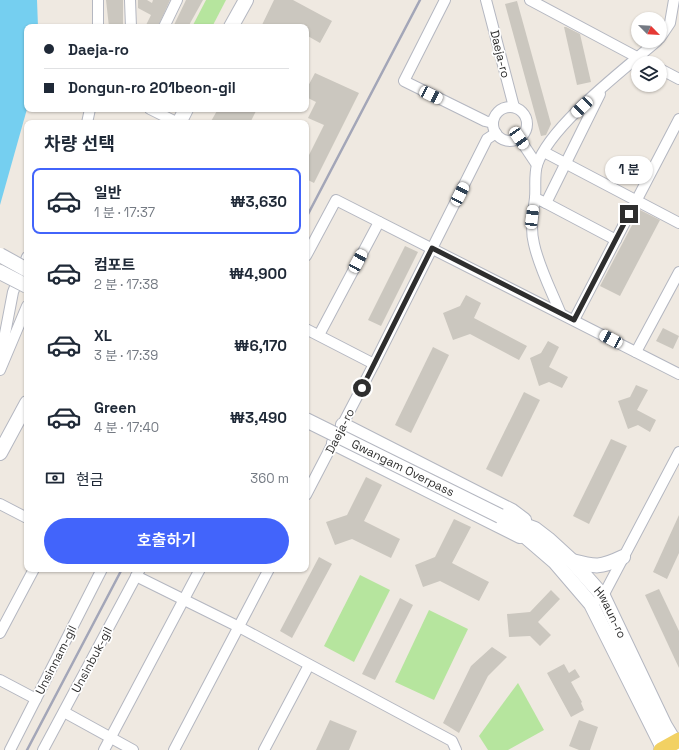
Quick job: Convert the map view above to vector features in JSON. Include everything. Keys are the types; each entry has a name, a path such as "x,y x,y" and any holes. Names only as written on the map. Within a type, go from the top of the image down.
{"street":[{"path":"98,0 98,24"},
{"path":"130,0 131,24"},
{"path":"165,24 177,0"},
{"path":"233,24 246,0"},
{"path":"445,0 404,82 485,121 506,140 519,138 526,128 526,121 520,110 514,108 502,109 498,113 494,128"},
{"name":"Daeja-ro","path":"486,0 514,108"},
{"path":"530,0 634,56"},
{"path":"667,28 670,23 674,0"},
{"path":"640,56 649,48"},
{"path":"560,312 534,246 532,231 537,165 544,152 566,123 603,87 631,64"},
{"path":"667,73 679,79"},
{"path":"546,203 603,87"},
{"path":"156,112 173,120"},
{"path":"574,320 679,119"},
{"name":"Daeja-ro","path":"309,490 344,425 432,248 494,128"},
{"path":"519,138 537,165"},
{"path":"544,152 679,223"},
{"path":"535,198 616,240"},
{"path":"309,250 336,200 560,312 679,374"},
{"path":"319,335 379,222"},
{"path":"0,255 24,268"},
{"path":"0,264 24,276"},
{"path":"0,360 13,292 24,264"},
{"path":"0,272 24,284"},
{"path":"636,352 679,272"},
{"path":"0,370 24,313"},
{"path":"309,330 374,364"},
{"path":"0,453 24,409"},
{"name":"Gwangam Overpass","path":"309,421 503,518"},
{"path":"344,425 512,512 531,535"},
{"path":"334,443 502,529 531,535"},
{"path":"591,604 604,596 679,452"},
{"path":"0,504 24,516"},
{"name":"Hwaun-ro","path":"503,518 531,535 560,548 604,596 665,726 670,747"},
{"name":"Hwaun-ro","path":"531,535 591,604 670,747"},
{"path":"572,561 595,566 606,565 623,558"},
{"path":"0,633 32,572"},
{"name":"Unsinnam-gil","path":"10,750 100,572"},
{"path":"138,572 184,600 452,741 456,750"},
{"name":"Unsinbuk-gil","path":"43,750 138,572"},
{"path":"104,750 198,572"},
{"path":"174,750 267,572"},
{"path":"264,750 309,665"},
{"path":"0,680 36,699"},
{"path":"64,712 133,750"}],"green space":[{"path":"206,0 226,0 214,24 194,24"},
{"path":"360,575 390,590 354,662 324,646"},
{"path":"429,610 468,629 434,700 395,682"},
{"path":"518,683 544,730 508,750 488,750 479,736"}],"water":[{"path":"0,0 37,0 38,24 24,24 24,112 26,112 0,205"}],"building":[{"path":"106,0 123,0 123,24 109,24"},
{"path":"138,0 147,0 152,3 153,0 170,0 159,24 146,24 151,15 138,8"},
{"path":"186,0 203,0 190,24 174,24"},
{"path":"274,0 293,0 332,21 320,43 309,37 309,24 262,24"},
{"path":"517,1 551,124 546,135 541,136 505,4"},
{"path":"564,27 580,34 591,82 577,85"},
{"path":"315,73 359,93 314,183 309,180 309,155 324,125 308,118 316,102 309,98 309,84"},
{"path":"216,112 256,112 252,120 212,120"},
{"path":"640,210 660,220 620,296 600,286"},
{"path":"405,246 418,252 381,326 368,320"},
{"path":"466,295 481,303 474,318 527,346 519,360 470,334 453,340 443,313 460,306"},
{"path":"663,328 679,336 673,349 656,341"},
{"path":"548,341 559,347 549,367 568,377 562,388 549,382 539,386 530,358 541,353"},
{"path":"433,347 449,355 411,433 395,425"},
{"path":"636,385 648,390 637,410 656,420 650,432 638,425 628,429 618,401 630,397"},
{"path":"524,392 540,400 502,477 486,469"},
{"path":"611,439 627,446 589,524 573,516"},
{"path":"366,477 382,485 364,521 400,539 391,558 352,539 335,545 326,522 347,515"},
{"path":"679,515 679,553 667,579 653,572"},
{"path":"454,519 471,527 452,563 489,582 479,601 440,581 423,587 415,565 435,557"},
{"path":"319,557 332,564 292,638 280,631"},
{"path":"659,589 679,631 679,668 645,595"},
{"path":"551,590 560,599 538,622 551,635 540,646 530,636 509,637 507,614 530,612"},
{"path":"400,598 413,605 375,680 362,674"},
{"path":"492,647 507,657 488,676 459,733 443,723 471,666"},
{"path":"564,664 569,673 575,669 580,677 571,682 582,702 581,703 584,710 571,717 547,673"},
{"path":"330,720 357,731 349,750 316,750"},
{"path":"579,720 598,727 590,750 579,750 569,746"}],"railway":[{"path":"309,212 420,0"},
{"path":"27,750 120,572"}],"route":[{"path":"362,388 432,248 574,320 629,214"}]}
